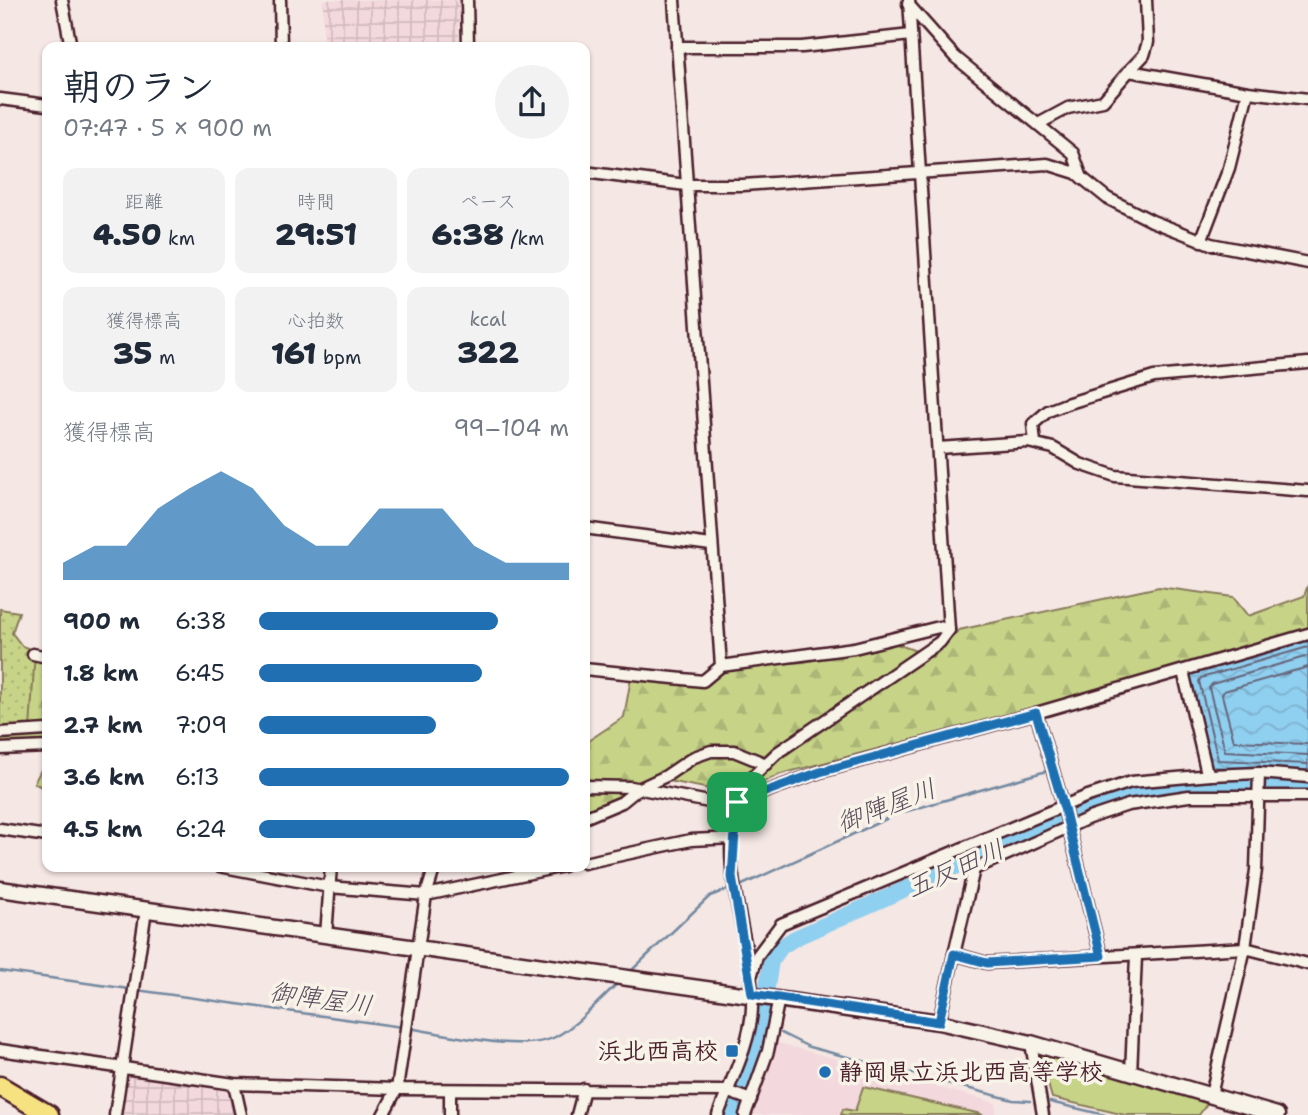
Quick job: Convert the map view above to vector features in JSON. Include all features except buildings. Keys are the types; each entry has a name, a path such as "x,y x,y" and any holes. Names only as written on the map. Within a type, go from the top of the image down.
{"highway":[{"path":"0,1086 49,1115"},
{"path":"0,1099 26,1115"}],"street":[{"path":"62,0 70,42"},
{"path":"280,0 281,42"},
{"path":"467,0 468,42"},
{"path":"674,0 721,666"},
{"path":"1040,123 1068,108 1103,101 1144,54 1149,42 1146,0"},
{"path":"718,1115 729,1092 748,1028 762,993 732,877 736,805 742,790 766,764 940,642 949,630 908,2"},
{"path":"908,2 955,57 1040,123 1073,153 1082,178"},
{"path":"677,47 802,47 911,35"},
{"path":"1129,71 1248,92 1308,99"},
{"path":"1201,241 1229,168 1248,92"},
{"path":"0,99 42,104"},
{"path":"590,173 685,185 743,185 1047,164 1063,167 1107,198 1201,241 1308,263"},
{"path":"1035,443 1033,424 1038,418 1066,404 1099,393 1154,377 1308,363"},
{"path":"939,448 1035,443 1053,448 1080,464 1115,477 1308,491"},
{"path":"590,529 711,545"},
{"path":"590,670 703,681 721,666 827,653 939,627 949,630"},
{"path":"590,786 638,789 736,805 820,772 1308,634"},
{"path":"33,654 42,656"},
{"path":"1183,671 1206,769 1210,775"},
{"path":"1036,713 1064,808 1101,956"},
{"path":"0,733 42,730"},
{"path":"0,749 42,747"},
{"path":"590,816 622,803 638,789 666,776 694,757 711,751 734,751 766,764"},
{"path":"1211,1095 1245,948 1256,870 1259,774"},
{"path":"746,1115 748,1099 768,1051 757,956 781,924 1085,797 1131,782 1210,775 1308,777"},
{"path":"939,1022 974,869 1089,818 1160,799 1259,792 1308,796"},
{"path":"0,828 42,835"},
{"path":"590,862 691,840 733,838"},
{"path":"250,872 329,887 426,895 535,872"},
{"path":"326,936 330,872"},
{"path":"383,1115 397,1089 426,895 433,872"},
{"path":"0,889 326,936 762,993 939,1022 1031,1043 1278,1115"},
{"path":"116,1115 146,910"},
{"path":"954,954 987,963 1245,948 1308,964"},
{"path":"1131,1074 1136,956"},
{"path":"1031,1043 1043,1115"},
{"path":"0,1050 234,1084 450,1090 729,1092 748,1099"},
{"path":"234,1084 241,1115"},
{"path":"577,1115 584,1089"},
{"path":"450,1090 450,1115"}],"shaded area":[{"path":"323,0 459,0 459,42 323,42"},
{"name":"静岡県立浜北西高等学校","path":"775,1042 996,1103 995,1115 749,1115"},
{"path":"128,1074 230,1087 237,1115 119,1115"}],"green space":[{"path":"1308,585 1308,630 1035,708 781,774 736,794 653,778 620,800 590,813 590,740 624,717 631,678 700,685 720,668 804,662 894,643 933,657 959,630 1159,587 1233,597 1248,616 1304,596"},
{"path":"0,609 19,612 12,633 22,646 35,651 30,729 0,731"},
{"path":"35,658 42,659 42,744 0,747 0,670"},
{"path":"42,768 42,787 34,783"},
{"path":"1038,1049 1208,1102 1199,1115 1125,1115 1052,1098"},
{"path":"863,1087 982,1115 841,1115 843,1109 855,1111"}],"water":[{"path":"1308,640 1308,771 1212,767 1190,674"}],"waterway":[{"name":"御陣屋川","path":"740,886 897,814 1050,770"},
{"name":"五反田川","path":"730,1115 761,1026 771,961 781,947 795,938 1005,845 1097,808 1141,794 1220,784 1308,787"},
{"name":"御陣屋川","path":"632,970 710,896 729,889"},
{"name":"御陣屋川","path":"0,971 402,1027"},
{"name":"御陣屋川","path":"409,1028 485,1041 543,1041 557,1036 573,1025 618,983"},
{"path":"781,1033 809,1047 1013,1100 1030,1101"},
{"path":"1050,1102 1105,1115"}],"place":[{"name":"浜北西高校","path":"732,1051"},
{"name":"静岡県立浜北西高等学校","path":"825,1072"}],"route":[{"path":"1036,713 1064,808 1101,956 987,963 954,954 939,1022 752,994 732,877 734,813 737,802 820,772 1036,713"}]}
